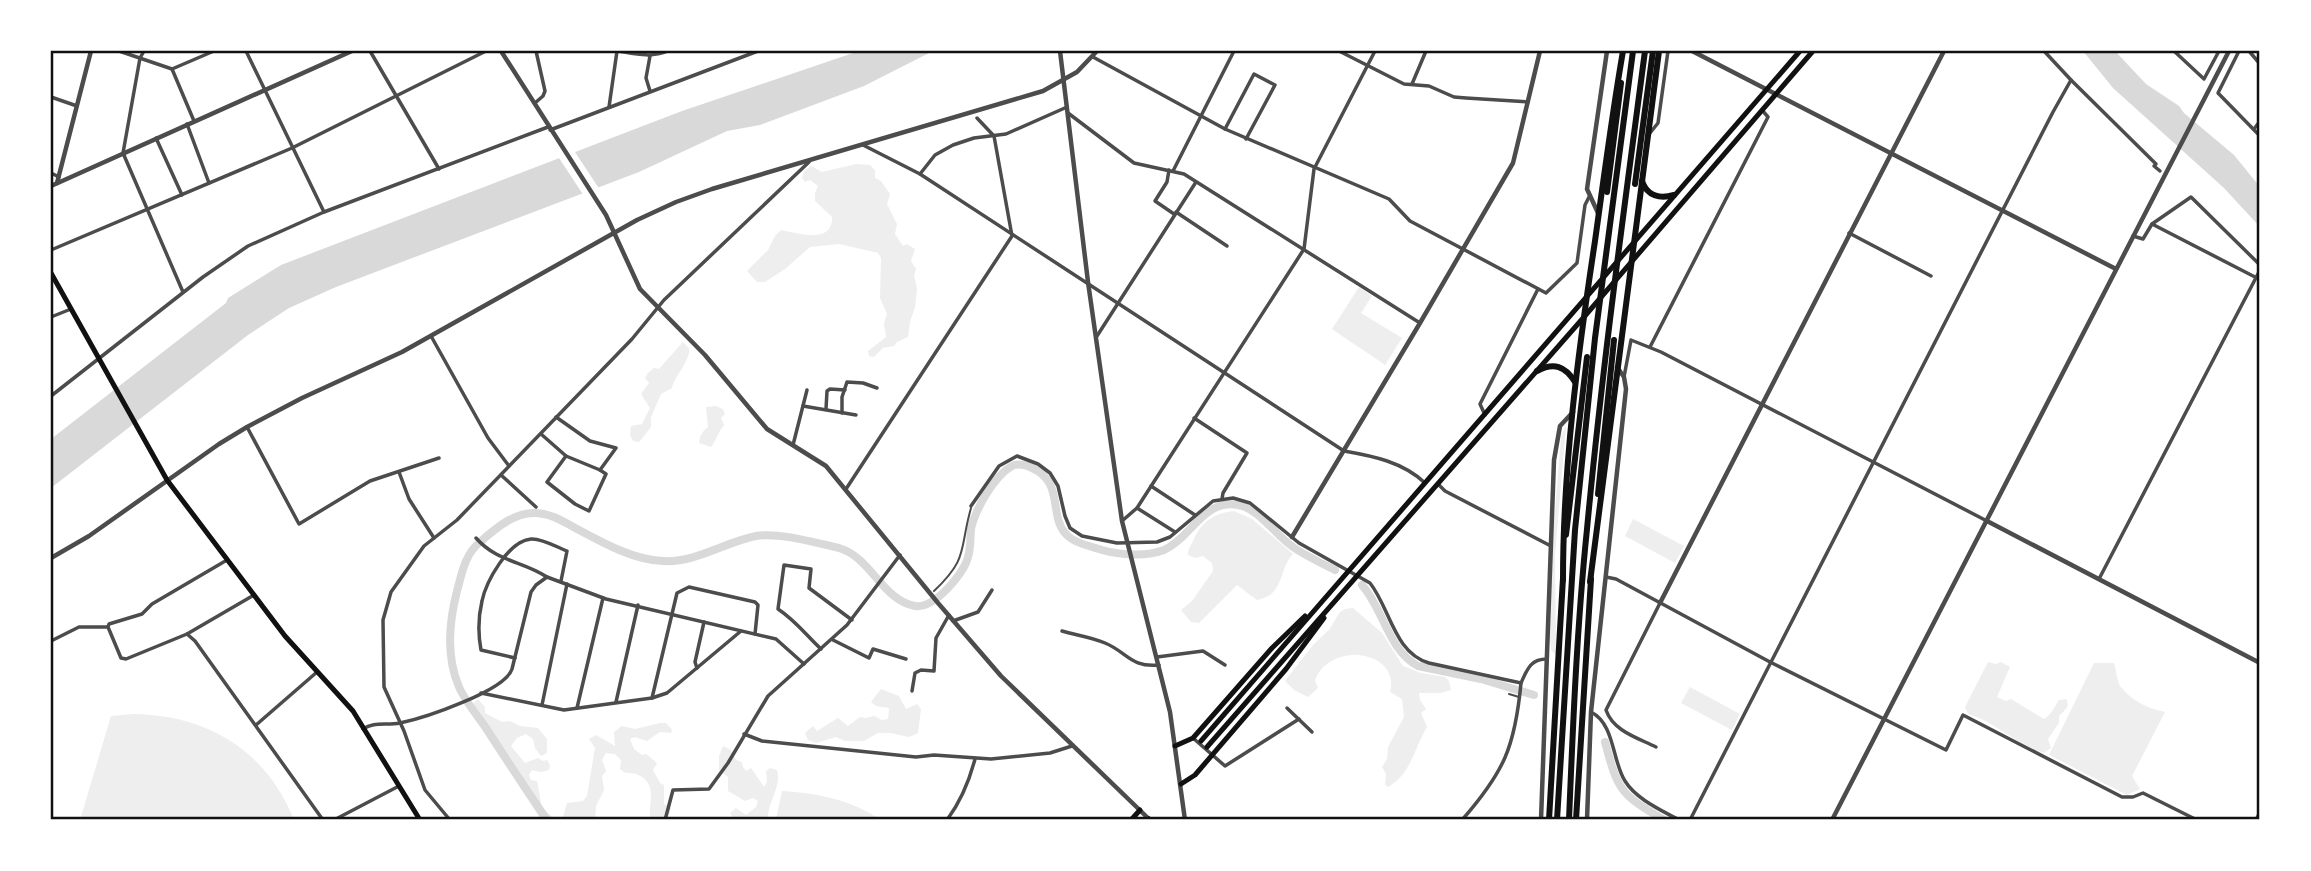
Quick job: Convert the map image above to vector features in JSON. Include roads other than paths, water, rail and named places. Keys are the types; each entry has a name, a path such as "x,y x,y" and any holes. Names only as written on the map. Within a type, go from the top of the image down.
{"highway":[{"path":"1608,192 1624,51"},
{"path":"1563,580 1563,530 1575,382 1624,51"},
{"path":"1557,820 1577,505 1595,338 1633,51"},
{"path":"1569,820 1577,648 1586,532 1606,340 1645,51"},
{"path":"1638,182 1647,136 1656,51"},
{"path":"1590,582 1656,51"},
{"path":"1638,182 1654,196 1674,195"},
{"path":"1576,820 1590,582 1614,340"},
{"path":"1549,820 1563,580 1587,357"},
{"path":"1537,371 1546,366 1558,366 1575,382"}],"main road":[{"path":"1201,741 1800,51"},
{"path":"1208,747 1813,51"},
{"path":"52,276 167,480 285,636 347,703 420,820"},
{"path":"1181,784 1191,779 1286,669 1315,633 1331,607"},
{"path":"1175,746 1193,738 1272,648 1298,621 1312,612"},
{"path":"1131,820 1140,810"}],"street":[{"path":"57,183 91,51"},
{"path":"119,51 172,69 214,51"},
{"path":"144,51 140,58 126,124 123,153 146,211 184,292"},
{"path":"246,51 324,212"},
{"path":"51,186 352,51"},
{"path":"370,51 439,169"},
{"path":"51,250 292,148 486,51"},
{"path":"500,51 606,215 635,281 705,355 758,420 777,436 819,459 1001,676 1149,820"},
{"path":"534,104 544,96 545,91 536,51"},
{"path":"610,107 617,51 650,56 668,51"},
{"path":"51,396 184,292 248,246 324,212 758,51"},
{"path":"1060,51 1088,282 1122,521 1159,665 1175,746 1185,820"},
{"path":"51,558 89,536 247,426 431,336 615,231 690,197 1029,96 1064,81 1097,51"},
{"path":"1227,246 1155,201 1234,51"},
{"path":"1339,51 1404,84 1429,86 1466,99 1528,102"},
{"path":"1122,521 1137,508 1304,249 1314,169 1376,51"},
{"path":"1411,84 1426,51"},
{"path":"1292,537 1513,163 1539,51"},
{"path":"1599,214 1587,189 1607,51"},
{"path":"1647,136 1658,123 1668,51"},
{"path":"1692,51 2116,269"},
{"path":"1656,747 1620,730 1606,710 1944,51"},
{"path":"2044,51 2160,171"},
{"path":"2174,51 2204,79 2219,51"},
{"path":"1832,820 2229,51"},
{"path":"2239,51 2218,93 2260,136"},
{"path":"2249,51 2260,64"},
{"path":"650,56 646,78 650,91"},
{"path":"1093,57 1225,129 1389,199 1410,220 1546,293 1577,263 1585,205 1589,197"},
{"path":"172,69 194,121"},
{"path":"1225,129 1254,74 1275,85 1246,139"},
{"path":"1689,820 2071,80"},
{"path":"51,97 77,106"},
{"path":"920,174 935,155 953,145 974,138 1006,134 1067,110"},
{"path":"1067,110 1135,163 1171,171 1196,182 1420,323"},
{"path":"1649,347 1768,117 1762,110"},
{"path":"846,489 1012,236 994,135 977,118"},
{"path":"2254,130 2260,121"},
{"path":"187,124 209,183"},
{"path":"156,138 182,195"},
{"path":"863,145 920,174 1344,451 1374,456 1392,463 1426,484"},
{"path":"450,820 425,790 404,731 384,687 385,611 391,592 424,546 457,520 632,339 657,307 811,160"},
{"path":"51,173 59,177"},
{"path":"1096,337 1196,182"},
{"path":"2133,236 2143,239 2152,224 2191,197 2260,265"},
{"path":"2152,224 2255,276"},
{"path":"1849,233 1931,276"},
{"path":"2099,579 2260,270"},
{"path":"1485,415 1480,404 1538,289"},
{"path":"51,317 71,309"},
{"path":"431,336 488,438 509,466"},
{"path":"1586,820 1591,712 1626,388 1624,377 1631,340 1761,404 2260,663"},
{"path":"1616,366 1624,377"},
{"path":"842,413 847,382 863,383 877,388"},
{"path":"793,445 807,390"},
{"path":"826,408 827,391 845,390"},
{"path":"803,406 856,415"},
{"path":"1541,820 1554,460 1558,432 1562,422 1573,412"},
{"path":"556,418 590,441 616,448 600,470"},
{"path":"1194,418 1247,453 1223,493 1223,499"},
{"path":"247,426 299,524 370,481 439,458"},
{"path":"541,433 566,456 606,474 589,511 575,504 547,482 566,456"},
{"path":"971,506 999,466 1017,456 1038,464 1054,480 1062,495 1070,528 1091,539 1128,546 1157,542 1175,532 1213,501 1233,498 1250,503 1292,537 1370,583 1378,593 1401,641 1415,657 1429,663 1521,683"},
{"path":"399,471 409,499 434,538"},
{"path":"501,475 536,507"},
{"path":"1438,484 1445,491 1549,545"},
{"path":"1151,486 1195,515"},
{"path":"1137,508 1175,532"},
{"path":"476,538 502,559 603,598 776,639 804,664"},
{"path":"515,658 481,650 478,632 482,599 502,559 511,548 533,538 567,551 561,581"},
{"path":"665,820 673,790 709,789 728,763 768,696 822,650 852,620 900,555"},
{"path":"51,640 79,627 108,627 109,624 142,614 152,604 228,560"},
{"path":"822,650 805,635 804,630 778,609 784,565 811,569 809,589 852,620"},
{"path":"1606,577 1616,579 1770,662 1946,750 1963,715 2122,797 2143,793 2197,820"},
{"path":"363,729 374,723 399,724 446,709 506,680 515,658 531,592 547,578"},
{"path":"542,705 567,584"},
{"path":"652,698 677,593 689,587 755,602 758,605 755,634"},
{"path":"953,621 978,612 992,590"},
{"path":"108,627 121,658 187,634 255,595"},
{"path":"577,709 603,598"},
{"path":"616,703 638,605"},
{"path":"912,691 915,673 921,670 934,671 936,638 948,615"},
{"path":"697,668 695,662 704,622"},
{"path":"479,693 564,710 652,698 667,693 741,631"},
{"path":"1062,631 1105,643 1136,663 1145,666 1159,665"},
{"path":"187,634 195,641 323,820"},
{"path":"833,640 869,658 873,649 906,659"},
{"path":"1157,657 1203,651 1225,665"},
{"path":"1589,657 1598,656"},
{"path":"1462,820 1488,791 1503,766 1513,740 1521,683 1529,665 1534,660 1556,659"},
{"path":"256,725 317,672"},
{"path":"1287,708 1312,732"},
{"path":"1591,712 1603,724 1623,779 1630,789 1679,820"},
{"path":"1193,738 1226,766 1299,719"},
{"path":"744,734 762,741 799,746 916,757 934,755 975,759 1050,753 1072,746"},
{"path":"947,820 964,794 975,759"},
{"path":"334,820 399,786"},
{"path":"2256,820 2260,812"}],"lane":[{"path":"933,594 959,562 971,506"},
{"path":"1509,694 1520,697"}],"waterway":[{"path":"547,820 464,697 452,664 451,627 454,603 467,558 492,532 519,516 534,513 552,516 619,550 641,558 663,561 687,559 756,536 775,535 809,541 850,553 894,596 915,606 931,602 954,581 968,557 973,521 992,485 1012,466 1025,465 1042,474 1048,482 1060,526 1065,533 1087,546 1125,554 1157,552 1174,544 1198,520 1216,507 1238,505 1260,517 1293,547 1335,570"},
{"path":"1362,585 1393,640 1408,659 1418,666 1481,679 1534,695"},
{"path":"1605,742 1623,790 1638,804 1664,820"}]}
